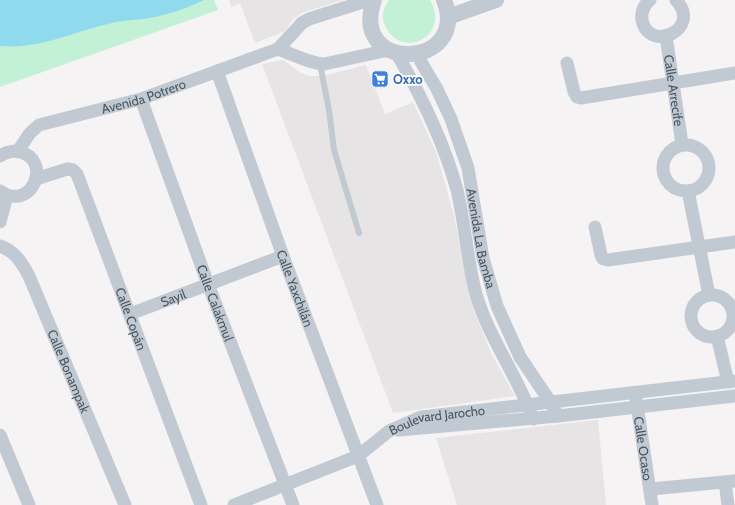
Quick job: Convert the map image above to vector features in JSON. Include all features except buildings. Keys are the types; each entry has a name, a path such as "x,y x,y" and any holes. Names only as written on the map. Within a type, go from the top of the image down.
{"street":[{"name":"Avenida Potrero","path":"18,151 30,134 39,126 141,99 278,49 302,23 309,19 369,0"},
{"path":"374,0 370,16 374,33 380,43 393,52 409,56 420,54 430,49 439,41 445,31 448,17 444,0"},
{"path":"448,17 496,0"},
{"path":"650,0 643,10 643,23 652,34 666,36 677,30 681,25 682,12 676,0"},
{"name":"Calle Arrecife","path":"666,36 682,144"},
{"path":"278,49 301,56 313,64 393,52"},
{"name":"Avenida La Bamba","path":"393,52 426,106 457,190 476,295 496,345 528,406 533,419"},
{"name":"Avenida La Bamba","path":"420,54 421,62 437,89 451,119 468,168 484,258 497,306 520,357 558,416"},
{"path":"567,63 574,92 579,98 674,84 735,73"},
{"name":"Calle Yaxchilán","path":"217,71 283,256 377,505"},
{"name":"Calle Calakmul","path":"141,99 208,284 293,505"},
{"path":"682,144 690,144 703,151 709,164 706,179 696,189 688,191 673,187 667,182 664,174 664,159 675,147 682,144"},
{"path":"0,156 9,152 18,151 32,159 36,169 36,179 33,187 23,194 15,196 4,193 0,222"},
{"name":"Calle Copán","path":"36,179 67,169 75,172 201,505"},
{"path":"688,191 709,295"},
{"path":"595,227 601,255 603,259 608,260 735,242"},
{"name":"Calle Bonampak","path":"0,246 9,249 17,257 29,276 125,505"},
{"name":"Sayil","path":"130,314 283,256"},
{"path":"709,295 721,297 730,306 733,312 731,324 723,334 717,336 711,337 696,330 691,320 692,308 704,296 709,295"},
{"path":"717,336 731,381"},
{"name":"Boulevard Jarocho","path":"389,431 421,417 528,406 635,391 731,381"},
{"name":"Calle Ocaso","path":"635,391 651,489 652,505"},
{"name":"Boulevard Jarocho","path":"389,431 533,419 735,396"},
{"path":"234,505 358,456 389,431"},
{"path":"0,435 29,505"},
{"path":"651,489 730,481 728,505"}],"lane":[{"path":"320,64 329,110 334,150 359,233"}],"shaded area":[{"path":"229,0 344,0 304,12 293,19 285,31 255,43 240,3 231,7"},
{"path":"283,60 301,73 309,76 323,76 366,65 385,114 413,102 436,152 454,215 474,311 491,353 515,396 393,413 262,64"},
{"path":"598,420 606,505 457,505 436,438"}],"green space":[{"path":"0,0 214,0 218,10 0,87"},
{"path":"389,0 430,0 435,13 434,25 429,34 420,40 411,43 400,41 391,35 384,23 383,17 384,8"}],"water":[{"path":"0,0 204,0 163,15 145,19 116,22 45,42 31,45 0,46"}],"place":[{"name":"Oxxo","path":"380,79"}]}
